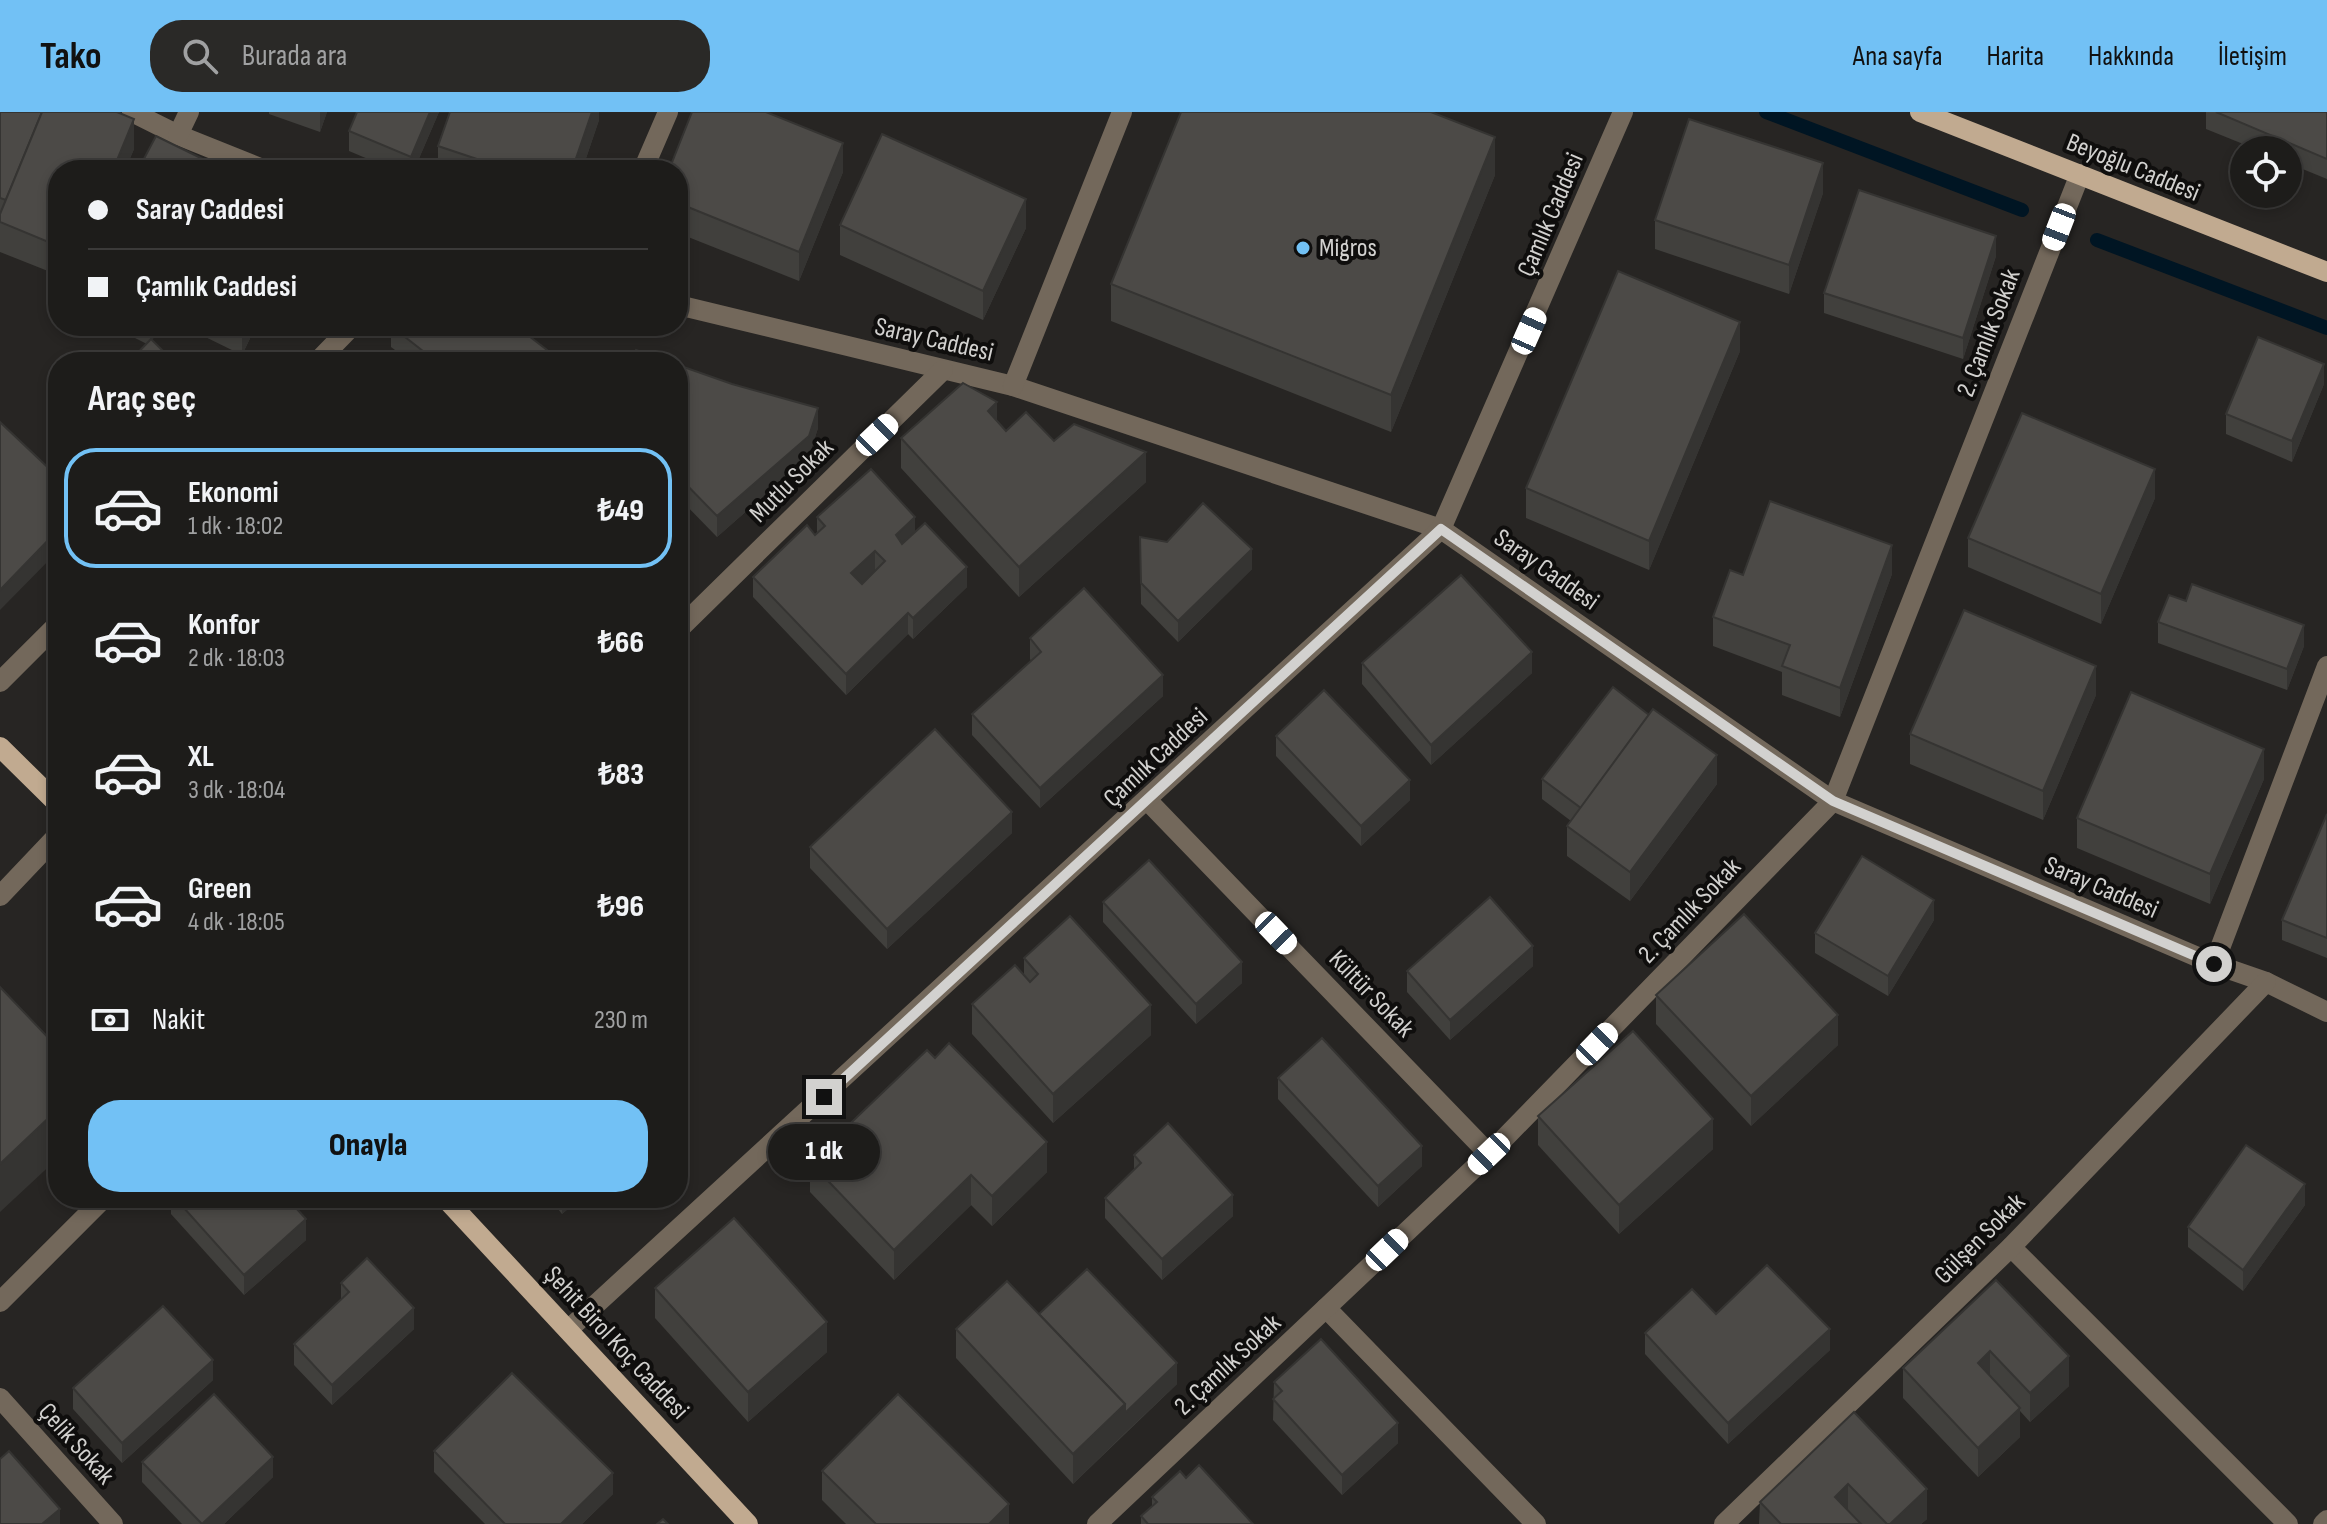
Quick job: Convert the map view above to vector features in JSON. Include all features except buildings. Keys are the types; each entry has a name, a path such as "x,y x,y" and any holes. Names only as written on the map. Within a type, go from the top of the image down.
{"main road":[{"name":"Beyoğlu Caddesi","path":"1920,112 2327,272"},
{"path":"0,747 48,794"},
{"name":"Şehit Birol Koç Caddesi","path":"454,1208 748,1524"}],"street":[{"path":"132,112 240,160"},
{"path":"178,135 189,112"},
{"path":"647,160 668,112"},
{"path":"1013,386 1122,112"},
{"name":"Çamlık Caddesi","path":"569,1329 1441,529 1623,112"},
{"name":"2. Çamlık Sokak","path":"1097,1524 1489,1154 1833,801 2080,174"},
{"name":"Saray Caddesi","path":"688,307 1013,386 1441,529 1833,801 2214,964 2266,982 2327,1012"},
{"path":"327,352 342,336"},
{"name":"Mutlu Sokak","path":"688,620 943,370"},
{"path":"0,682 48,634"},
{"path":"2214,964 2327,666"},
{"name":"Kültür Sokak","path":"1148,801 1489,1154"},
{"path":"0,896 48,846"},
{"name":"Gülşen Sokak","path":"1724,1524 2011,1247 2266,982"},
{"path":"0,1302 94,1208"},
{"path":"2011,1247 2288,1524"},
{"path":"1326,1308 1536,1524"},
{"name":"Çelik Sokak","path":"0,1398 113,1524"},
{"path":"2323,1524 2327,1520"}],"waterway":[{"path":"1766,112 2022,210"},
{"path":"2097,240 2327,328"}],"place":[{"name":"Migros","path":"1303,248"}],"route":[{"path":"824,1097 1441,529 1833,801 2214,964"}]}
